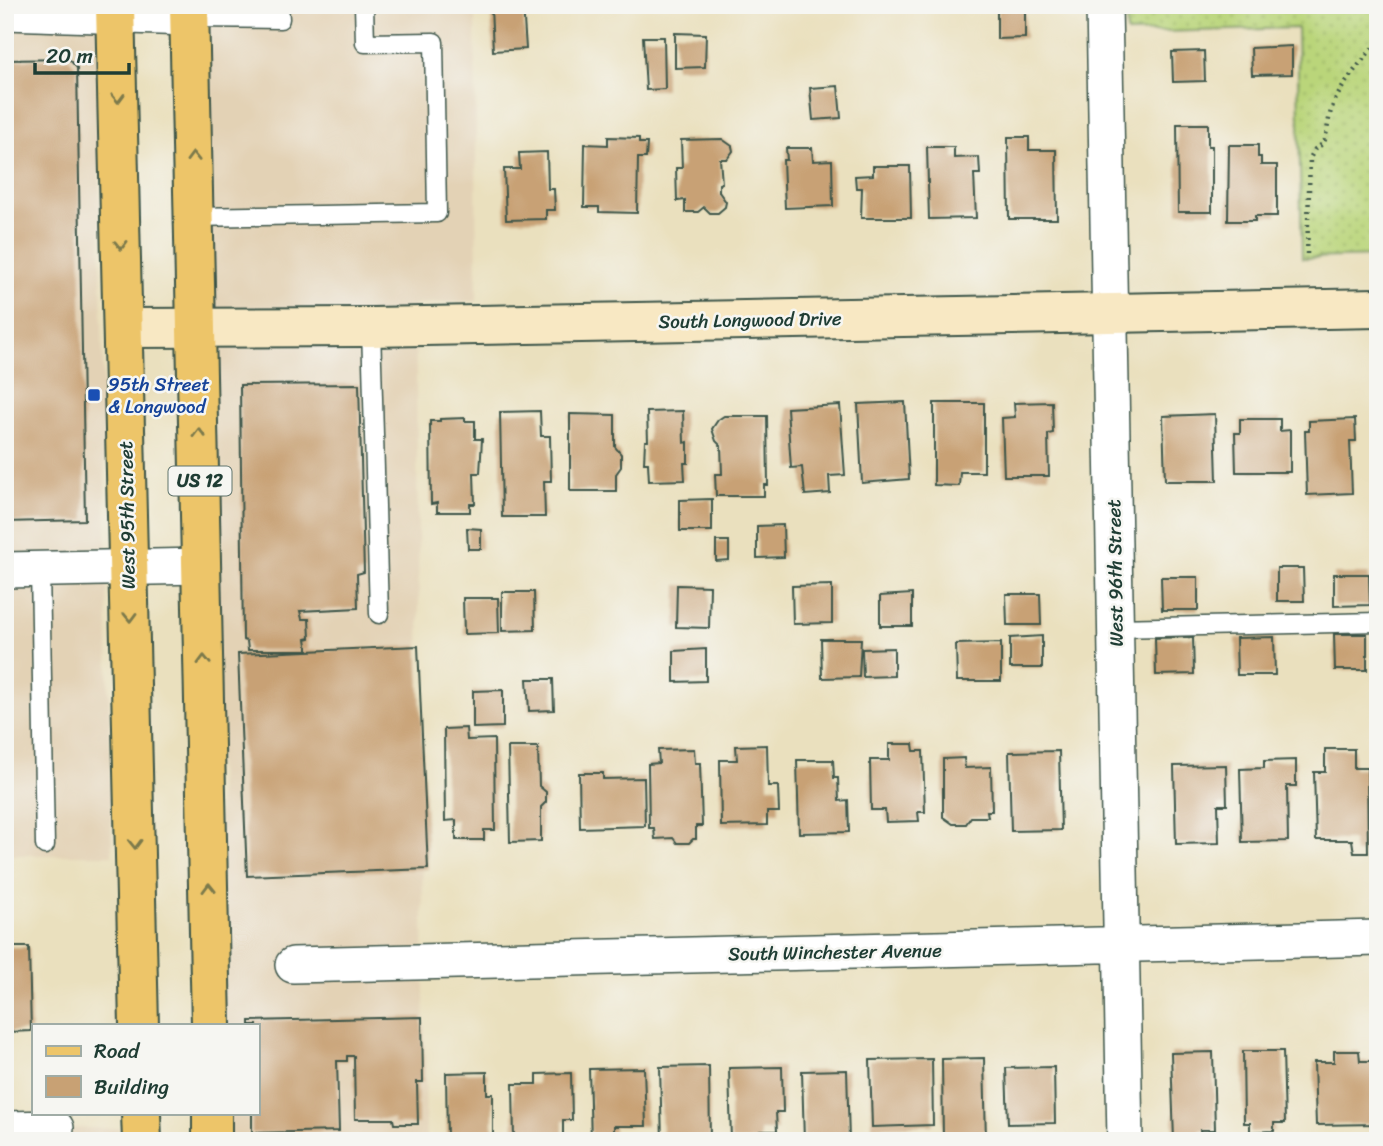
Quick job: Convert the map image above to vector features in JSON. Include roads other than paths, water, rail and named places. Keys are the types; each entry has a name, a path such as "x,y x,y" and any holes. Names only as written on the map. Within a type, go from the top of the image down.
{"main road":[{"name":"West 95th Street","path":"115,10 139,1024"},
{"name":"US 12","path":"190,11 211,1024"},
{"path":"141,1114 142,1141"},
{"path":"212,1114 212,1141"}],"street":[{"name":"West 96th Street","path":"1104,5 1125,1141"},
{"path":"9,10 190,11"},
{"name":"South Longwood Drive","path":"123,328 371,327 1378,308"},
{"path":"5,570 202,566"},
{"name":"South Winchester Avenue","path":"293,965 1378,939"},
{"path":"5,1129 56,1128"}],"lane":[{"path":"190,11 280,19 279,5"},
{"path":"194,217 437,213 434,42 365,43 365,5"},
{"path":"371,327 379,614"},
{"path":"40,570 45,845"},
{"path":"1116,628 1378,622"}],"place":[{"name":"95th Street & Longwood","path":"94,395"}]}
